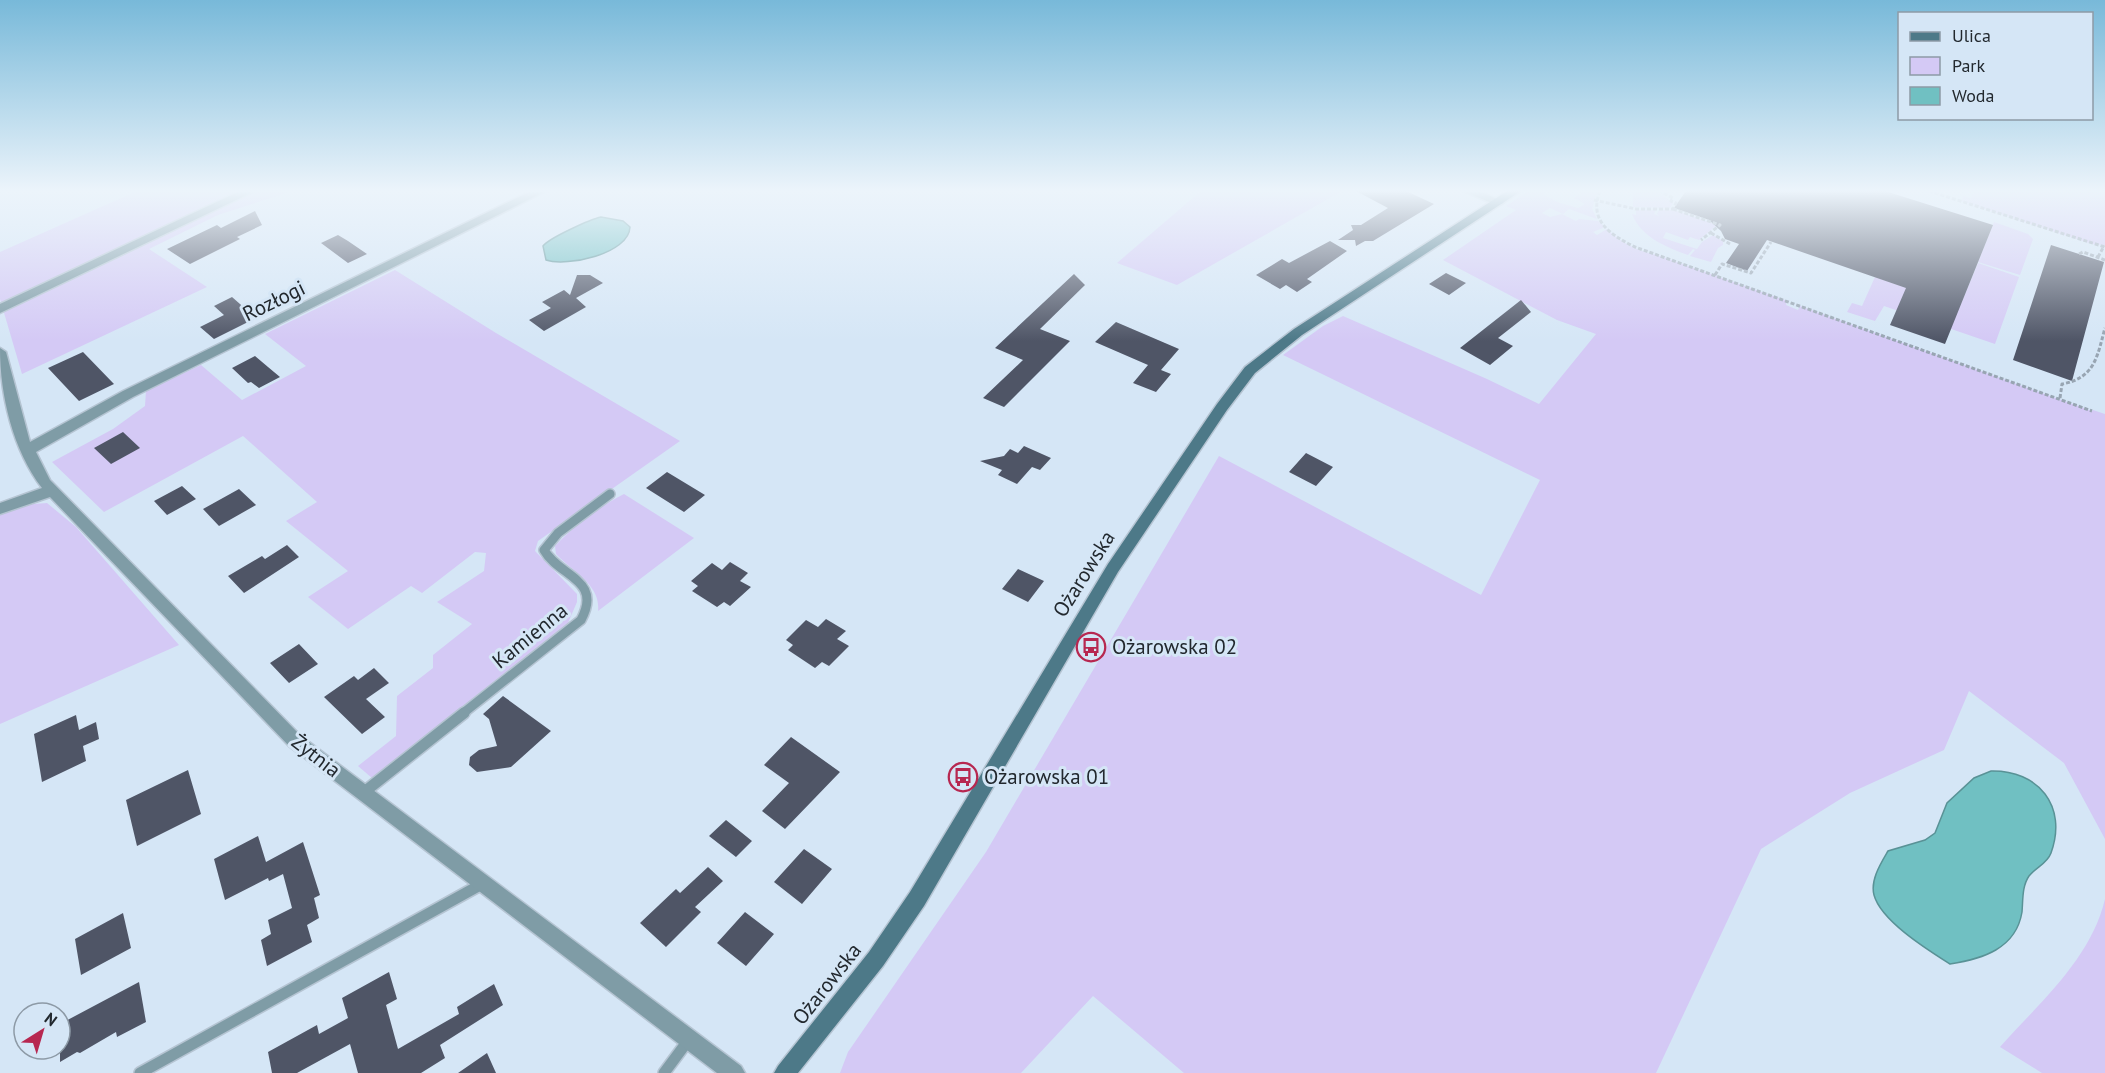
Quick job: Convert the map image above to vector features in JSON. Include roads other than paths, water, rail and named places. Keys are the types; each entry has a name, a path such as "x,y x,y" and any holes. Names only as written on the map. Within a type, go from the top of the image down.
{"main road":[{"name":"Ożarowska","path":"785,1073 876,959 917,899 1113,568 1237,386 1265,356 1279,345 1438,241"}],"street":[{"path":"0,309 143,241"},
{"name":"Rozłogi","path":"27,451 128,394 438,241"},
{"name":"Żytnia","path":"0,352 27,451 45,483 295,741 734,1073"},
{"path":"0,509 53,490"}],"lane":[{"name":"Kamienna","path":"363,793 581,620 590,602 587,590 548,557 544,550 558,533 610,494"},
{"path":"140,1073 482,884"},
{"path":"664,1073 690,1038"}],"water":[{"path":"549,241 622,241 609,251 596,256 568,262 546,260 543,246"},
{"path":"1991,771 2008,772 2023,777 2045,794 2052,806 2055,836 2049,857 2032,873 2025,884 2022,912 2013,935 1996,950 1974,959 1950,964 1895,925 1878,905 1874,895 1874,883 1888,851 1925,840 1935,833 1947,803 1974,778"}],"place":[{"name":"Ożarowska 02","path":"1091,647"},
{"name":"Ożarowska 01","path":"963,777"}]}
